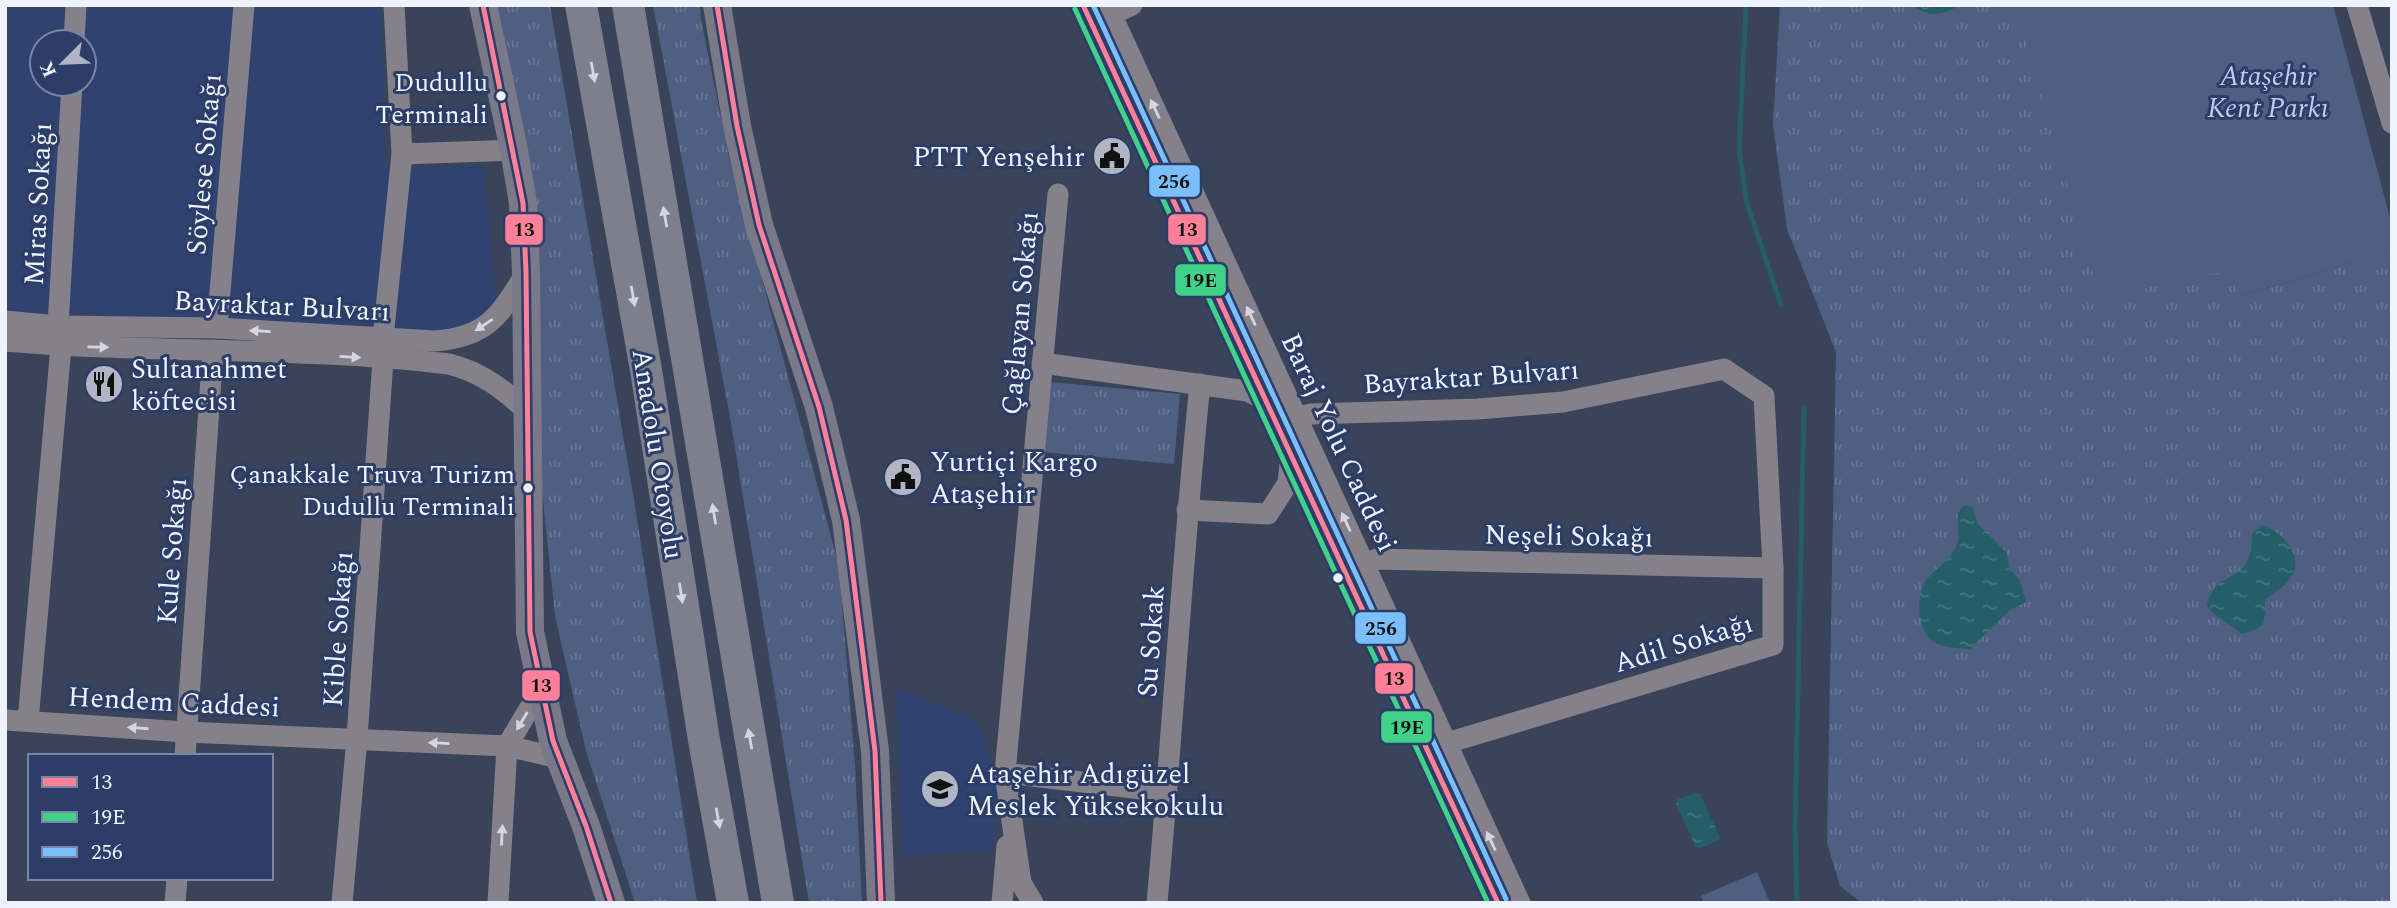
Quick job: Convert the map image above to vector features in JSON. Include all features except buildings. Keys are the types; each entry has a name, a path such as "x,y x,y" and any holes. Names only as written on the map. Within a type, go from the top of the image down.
{"highway":[{"name":"Anadolu Otoyolu","path":"581,5 643,356 704,740 733,903"},
{"name":"Anadolu Otoyolu","path":"628,5 779,903"}],"main road":[{"path":"483,5 523,203 530,632 543,703 559,758 586,826 611,903"},
{"path":"717,5 737,126 759,225 819,407 846,520 875,751 881,903"}],"street":[{"path":"75,28 76,5"},
{"name":"Söylese Sokağı","path":"217,328 244,5"},
{"name":"Kible Sokağı","path":"342,903 358,738 383,348 402,154 394,5"},
{"path":"1099,12 1132,5"},
{"path":"2357,5 2392,123"},
{"name":"Baraj Yolu Caddesi","path":"1099,12 1267,400 1498,903"},
{"name":"Baraj Yolu Caddesi","path":"1099,12 1298,417 1520,903"},
{"name":"Miras Sokağı","path":"28,721 60,336 71,98"},
{"path":"402,154 514,150"},
{"name":"Çağlayan Sokağı","path":"1033,903 1021,883 1005,773 1058,194"},
{"name":"Bayraktar Bulvarı","path":"5,321 60,336 212,350 383,348 455,339 478,330 502,312 526,274"},
{"name":"Bayraktar Bulvarı","path":"5,341 217,328 383,348 471,369 502,387 527,411"},
{"name":"Kule Sokağı","path":"185,754 212,350"},
{"path":"1042,363 1247,391 1298,417 1288,483 1268,514 1187,510"},
{"name":"Bayraktar Bulvarı","path":"1298,417 1311,414 1478,410 1563,402 1724,369"},
{"name":"Adil Sokağı","path":"1447,743 1773,645 1773,568 1764,396 1724,369"},
{"name":"Su Sokak","path":"1157,903 1187,510 1200,384"},
{"name":"Neşeli Sokağı","path":"1365,564 1377,559 1773,568"},
{"path":"498,903 507,746 529,709 543,703"},
{"name":"Hendem Caddesi","path":"5,720 186,732 507,746 559,758"},
{"path":"1005,773 1167,792"},
{"path":"1002,903 1010,814"},
{"path":"175,903 177,880"}],"shaded area":[{"path":"5,5 381,5 385,167 483,166 497,301 475,320 442,332 5,311"},
{"path":"896,688 978,722 998,785 993,850 902,856"}],"green space":[{"path":"492,5 550,5 634,500 697,903 635,903 586,751 555,616"},
{"path":"653,5 700,5 729,157 839,566 855,765 862,903 809,903 731,423"},
{"path":"1780,5 2155,5 2238,297 2392,250 2392,903 1862,903 1840,886 1827,843 1836,352 1787,229 1773,124"},
{"name":"Ataşehir Kent Parkı","path":"2015,5 2333,5 2392,225 2392,250 2238,297 2230,270 2100,298"},
{"path":"1050,382 1180,394 1174,464 1044,452"},
{"path":"1757,872 1770,903 1704,903 1701,896"}],"water":[{"path":"1911,5 1960,5 1930,14"},
{"path":"1964,505 1973,508 1978,524 2007,553 2009,568 2020,580 2026,602 2010,610 1970,649 1945,646 1932,641 1921,622 1919,606 1924,584 1956,547 1958,513"},
{"path":"2262,525 2277,533 2289,545 2295,569 2286,583 2265,600 2265,615 2260,627 2241,634 2207,606 2218,585 2246,563 2252,534"},
{"path":"1700,794 1720,837 1719,840 1700,848 1696,847 1676,804 1678,799"}],"waterway":[{"path":"1746,5 1739,149 1747,204 1781,305"},
{"path":"1797,903 1795,827 1804,407"}],"transit line":[{"name":"13","path":"483,5 523,203 530,632 553,741 586,826 611,903"},
{"name":"13","path":"717,5 737,126 759,225 819,407 846,520 875,751 881,903"},
{"name":"13","path":"1083,5 1498,903"},
{"name":"256","path":"1093,5 1506,899"},
{"name":"19E","path":"1075,9 1488,903"}],"place":[{"name":"Dudullu Terminali","path":"501,96"},
{"name":"PTT Yenşehir","path":"1112,156"},
{"name":"Sultanahmet köftecisi","path":"104,384"},
{"name":"Yurtiçi Kargo Ataşehir","path":"903,477"},
{"name":"Çanakkale Truva Turizm Dudullu Terminali","path":"528,488"},
{"name":"Ataşehir Adıgüzel Meslek Yüksekokulu","path":"940,789"}]}
